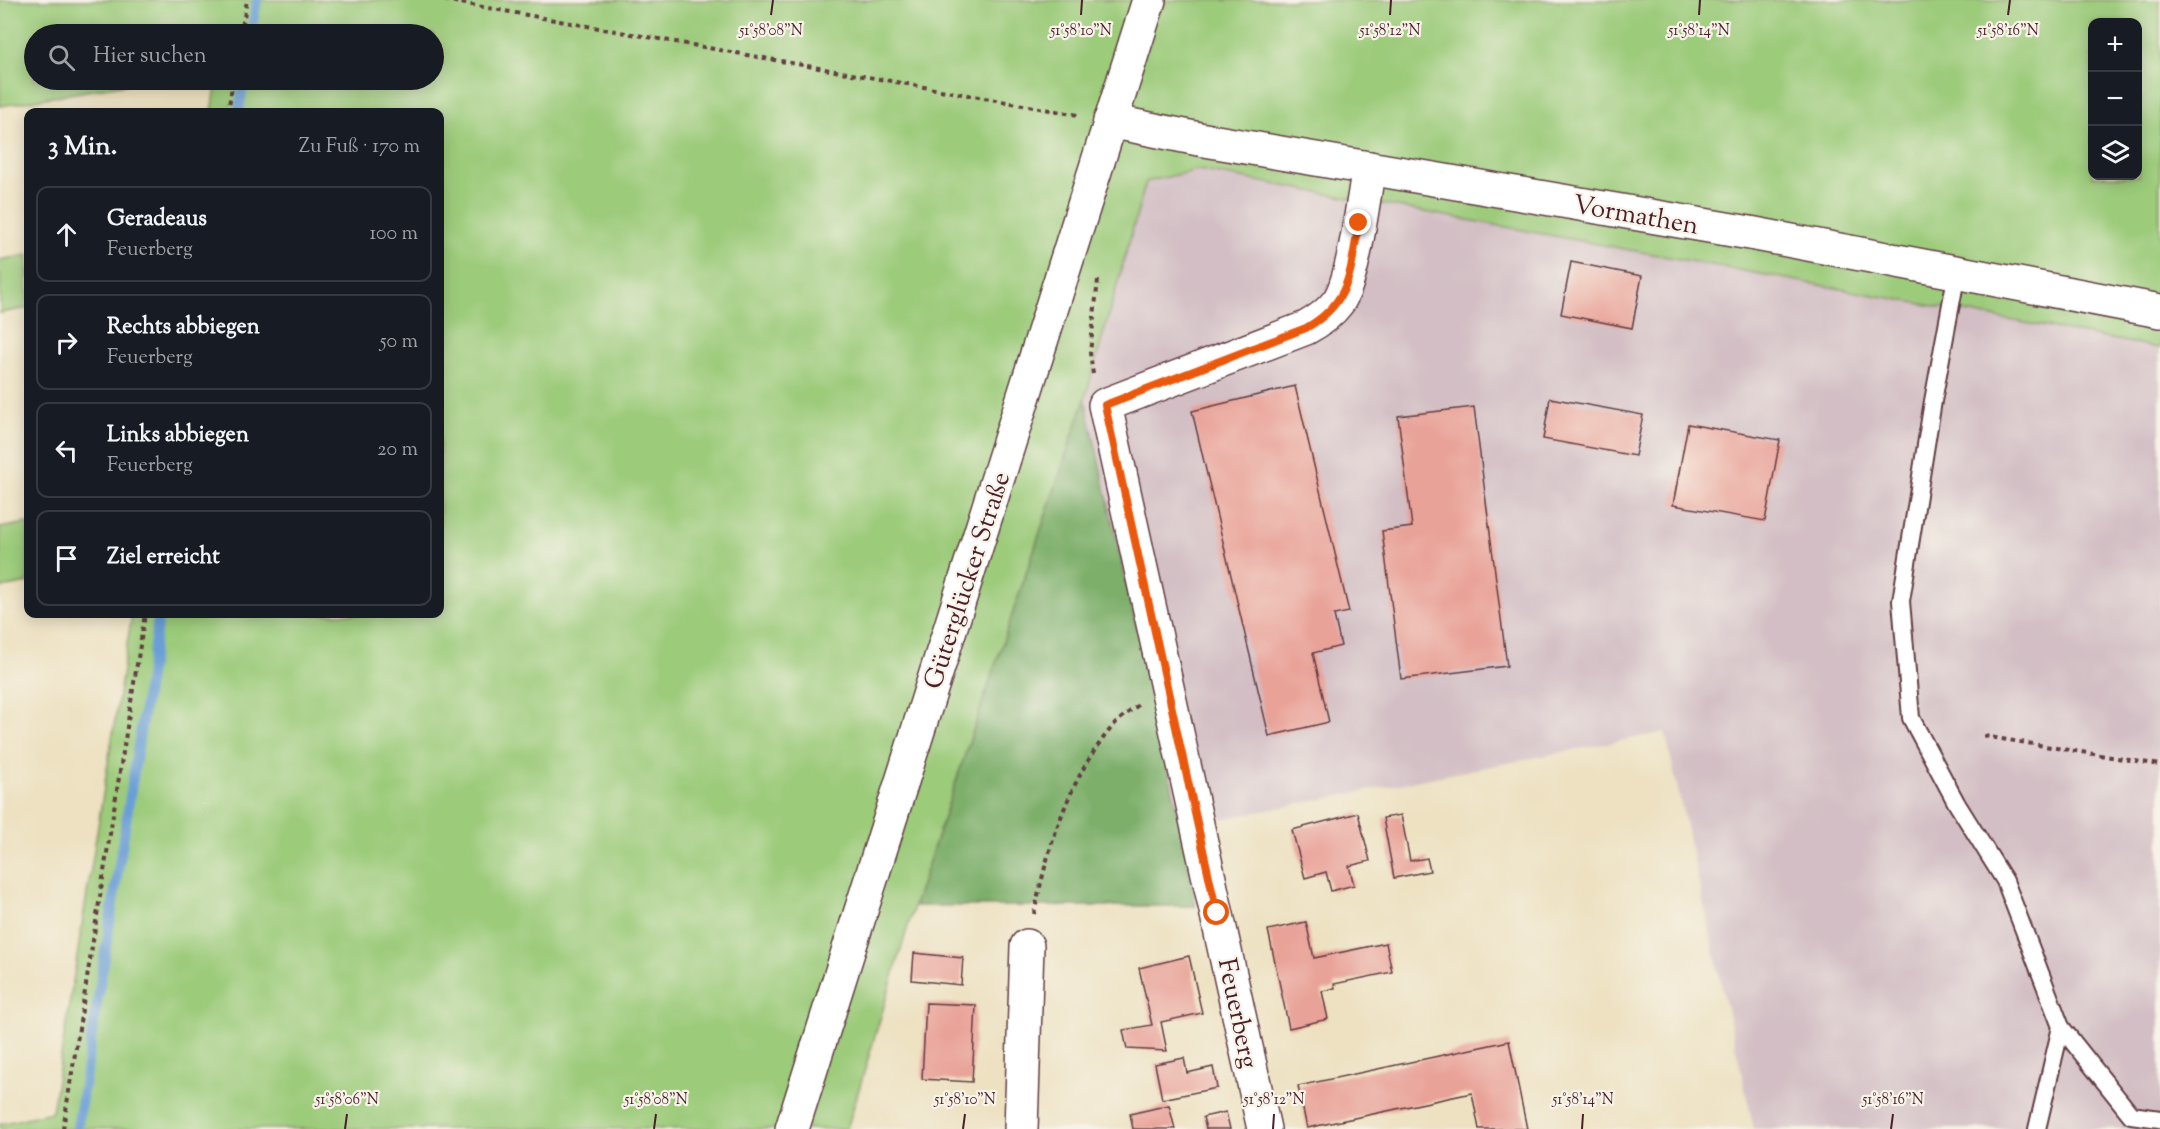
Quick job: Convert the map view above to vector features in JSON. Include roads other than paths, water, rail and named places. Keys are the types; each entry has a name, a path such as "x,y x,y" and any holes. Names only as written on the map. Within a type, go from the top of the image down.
{"street":[{"name":"Güterglücker Straße","path":"792,1129 1144,15"},
{"name":"Vormathen","path":"1110,121 1199,139 1750,233 2160,311"},
{"name":"Feuerberg","path":"1264,1129 1105,405 1306,328 1324,318 1340,300 1349,276 1369,168"},
{"path":"1021,1129 1027,946"}],"lane":[{"path":"1957,273 1901,601 1911,718 1957,804 2005,881 2061,1027 2131,1115 2160,1119"},
{"path":"2037,1129 2061,1027"}],"waterway":[{"path":"253,24 257,0"},
{"path":"240,108 242,90"},
{"path":"77,1129 158,618"}]}
